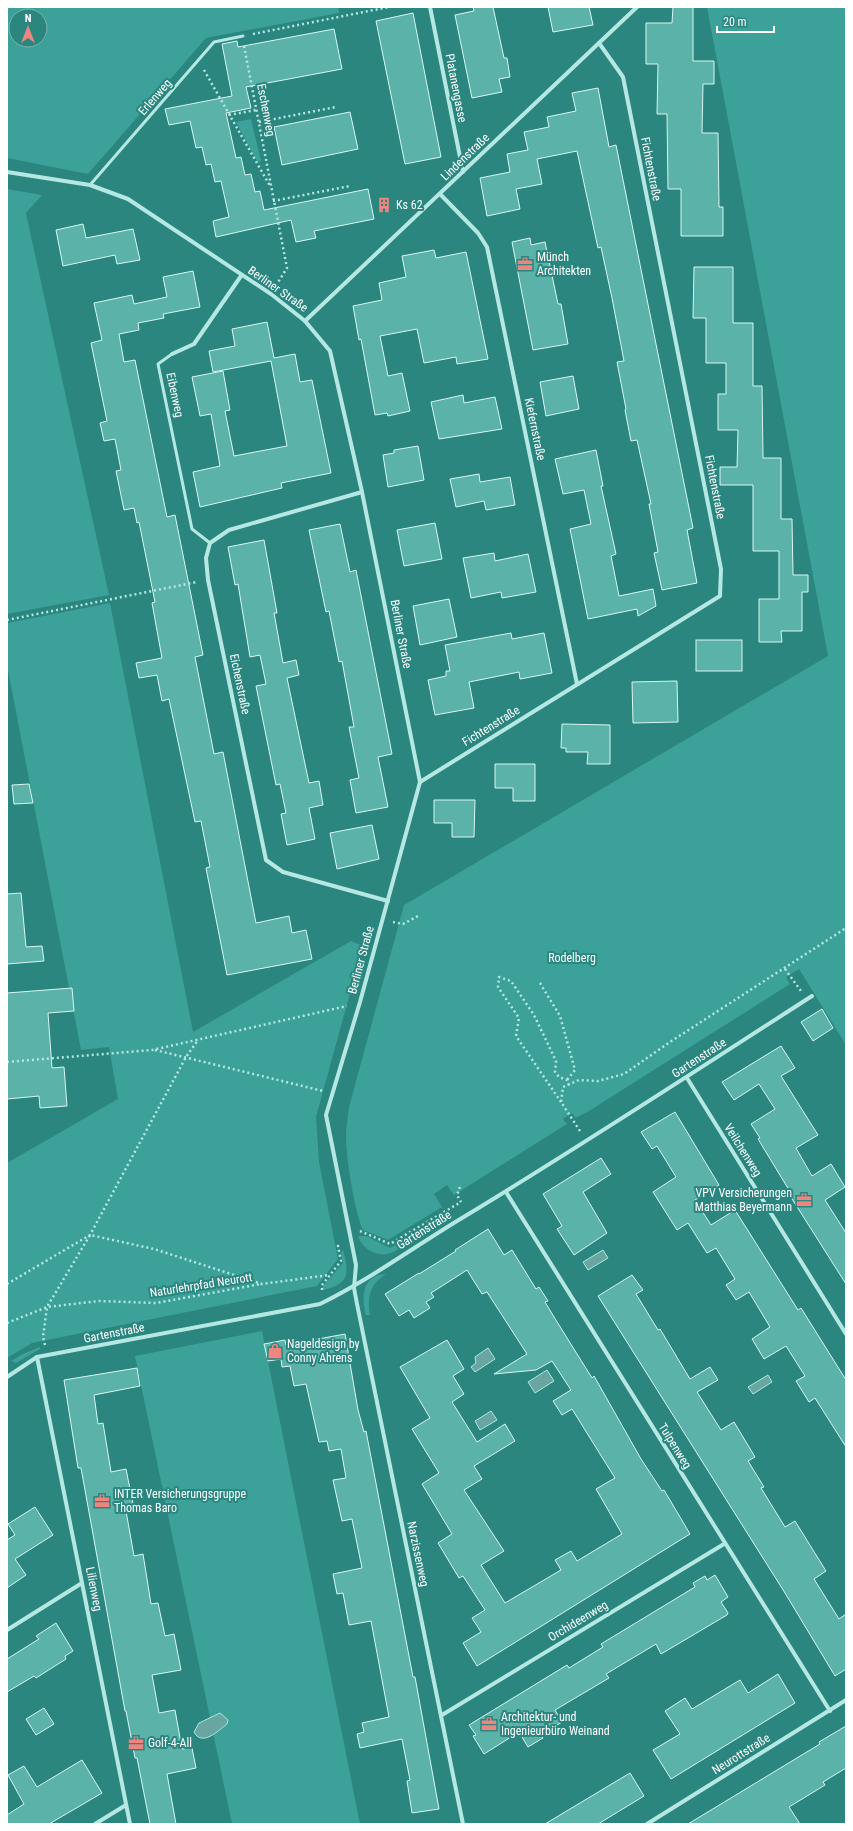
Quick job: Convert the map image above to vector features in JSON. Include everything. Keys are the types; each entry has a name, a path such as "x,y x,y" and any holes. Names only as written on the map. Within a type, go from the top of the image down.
{"street":[{"name":"Platanengasse","path":"430,7 463,172"},
{"path":"628,7 632,12"},
{"name":"Lindenstraße","path":"305,321 637,7"},
{"name":"Fichtenstraße","path":"420,782 720,596 721,569 623,77 599,43"},
{"name":"Berliner Straße","path":"7,172 90,185 128,199 270,294 305,321 330,351 362,492 420,782 360,1002 331,1094 326,1115 349,1238 356,1265 354,1288"},
{"name":"Kiefernstraße","path":"441,194 478,233 487,247 577,684"},
{"name":"Eibenweg","path":"172,354 194,344 242,276"},
{"path":"210,543 229,530 362,492"},
{"name":"Eichenstraße","path":"210,543 206,558 208,580 266,860 283,872 388,901"},
{"name":"Gartenstraße","path":"7,1377 37,1357 320,1304 354,1288 381,1268 506,1192 586,1140 687,1078 812,996"},
{"name":"Veilchenweg","path":"687,1078 846,1334"},
{"name":"Tulpenweg","path":"506,1192 724,1544 830,1711"},
{"name":"Narzissenweg","path":"354,1288 463,1824"},
{"name":"Lilienweg","path":"37,1357 130,1824"},
{"name":"Orchideenweg","path":"442,1715 724,1544"},
{"path":"7,1630 82,1583"},
{"name":"Neurottstraße","path":"647,1824 846,1700"},
{"path":"95,1824 126,1805"}],"lane":[{"name":"Erlenweg","path":"90,185 214,42 242,36"},
{"name":"Eibenweg","path":"172,354 158,364 192,529 210,543"}],"path":[{"path":"242,36 389,7"},
{"name":"Eschenweg","path":"242,36 287,268 270,294"},
{"name":"Eschenweg","path":"198,61 271,188"},
{"path":"259,122 336,107"},
{"path":"229,115 256,110"},
{"path":"274,201 350,186"},
{"path":"7,620 208,580"},
{"path":"383,919 403,924 418,916"},
{"path":"561,1102 563,1087 580,1080 598,1081 624,1074 670,1042 785,969 846,928"},
{"path":"785,969 797,985"},
{"path":"569,1084 567,1080 559,1077 555,1072 556,1061 534,1015 511,981 499,977 498,987 519,1018 516,1036 586,1140"},
{"path":"540,983 560,1016 575,1070 567,1080"},
{"path":"7,1062 152,1050 360,1002"},
{"path":"46,1355 43,1337 47,1307 90,1235 186,1058 199,1039"},
{"path":"152,1050 331,1094"},
{"path":"460,1187 457,1194 467,1215"},
{"path":"349,1238 358,1230 390,1244 461,1202"},
{"path":"7,1284 90,1235"},
{"name":"Naturlehrpfad Neurott","path":"90,1235 154,1249 262,1284"},
{"name":"Naturlehrpfad Neurott","path":"7,1323 47,1307 99,1301 156,1303 262,1284 329,1275 341,1261 338,1246 349,1238"}],"green space":[{"path":"7,7 338,7 339,13 206,38 88,174 7,158"},
{"name":"Rodelberg","path":"707,7 846,7 846,1045 799,969 786,977 790,984 589,1111 576,1118 572,1113 563,1119 567,1124 454,1195 447,1185 434,1194 442,1207 388,1240 363,1230 351,1183 347,1156 346,1132 349,1107 404,905 828,656"},
{"path":"251,119 261,161 258,163 236,122"},
{"path":"7,189 42,195 26,213 109,595 7,614"},
{"path":"110,603 193,1032 351,941 363,946 316,1117 319,1162 338,1259 317,1286 32,1343 7,1358 7,1163 118,1099 109,1047 81,1050 7,665 7,623"},
{"path":"358,1236 366,1236 390,1248 411,1237 410,1242 391,1253 380,1254 371,1251 363,1245"},
{"path":"343,1250 346,1271 343,1281 332,1288 323,1290 323,1286 343,1263 341,1253"},
{"path":"386,1274 376,1282 373,1287 369,1302 370,1315 366,1315 364,1308 365,1288 372,1278 378,1275"},
{"path":"262,1331 360,1824 232,1824 135,1356"},
{"path":"40,1347 40,1349 16,1363 11,1361 23,1354"}],"water":[{"path":"603,1250 608,1258 588,1270 583,1262"},
{"path":"488,1348 495,1359 475,1372 471,1367 476,1363 475,1357"},
{"path":"547,1370 554,1381 535,1393 528,1382"},
{"path":"768,1375 772,1382 753,1394 748,1387"},
{"path":"491,1411 497,1420 480,1430 475,1421"},
{"path":"220,1713 228,1720 227,1724 215,1734 206,1738 197,1736 194,1732 199,1723"}],"building":[{"path":"473,7 493,7 504,58 507,58 510,77 499,79 502,92 472,98 455,15 474,11"},
{"path":"548,7 589,7 593,25 553,32"},
{"path":"673,7 693,7 693,61 714,61 714,84 703,84 702,133 718,133 719,207 723,207 723,236 681,236 681,189 668,189 667,114 657,114 658,64 646,64 646,23 672,23"},
{"path":"413,13 441,157 405,164 376,21"},
{"path":"334,29 342,69 246,87 251,108 226,113 236,158 241,157 245,175 251,174 255,192 260,191 264,210 368,189 374,219 314,231 316,238 296,242 291,220 216,237 213,221 229,217 221,181 215,182 211,164 206,165 202,147 196,148 190,121 169,125 165,109 232,96 222,44 237,41 238,47"},
{"path":"598,88 609,147 616,145 693,528 687,530 697,583 662,590 654,553 658,552 649,504 651,504 637,440 631,441 625,410 617,362 624,361 612,298 601,247 598,248 577,151 537,159 542,184 516,189 520,209 487,216 480,178 510,172 507,154 528,150 524,132 549,127 547,117 576,111 572,93"},
{"path":"350,112 358,149 282,165 274,127"},
{"path":"83,224 86,238 133,229 140,260 117,264 115,255 63,266 56,230"},
{"path":"530,238 531,245 545,242 558,304 561,304 568,344 533,350 512,242"},
{"path":"434,250 436,258 466,252 488,359 457,364 456,357 424,363 417,329 380,336 388,376 402,373 410,411 388,416 387,413 375,415 361,339 359,340 353,306 382,300 379,283 406,277 402,256"},
{"path":"694,267 733,267 733,323 753,323 753,386 762,386 763,458 781,458 781,519 792,519 793,575 808,575 808,592 802,592 802,631 781,631 782,642 759,642 759,599 779,599 779,551 753,551 753,485 720,485 720,467 737,467 738,430 718,430 718,394 726,394 726,363 706,363 706,318 693,318"},
{"path":"193,271 200,307 163,314 164,318 138,323 139,330 119,334 124,362 135,360 167,517 175,515 203,655 195,657 214,754 223,752 256,923 289,916 292,933 306,930 312,959 227,975 206,868 210,867 201,821 195,822 169,699 162,701 157,675 139,678 136,663 162,658 152,603 155,602 139,522 137,523 134,508 124,510 116,471 121,470 115,439 104,441 100,423 107,421 91,343 102,340 94,303 132,295 134,304 167,297 163,277"},
{"path":"267,322 274,358 295,354 300,382 312,380 331,473 281,483 282,488 200,507 193,472 220,466 211,414 200,416 192,377 223,371 230,410 225,411 234,456 287,446 271,361 213,372 209,351 235,346 232,329"},
{"path":"573,376 579,409 546,416 540,382"},
{"path":"463,395 464,403 495,397 502,429 439,439 431,402"},
{"path":"418,446 424,480 388,487 383,455 394,453 394,450"},
{"path":"596,450 603,486 601,486 616,554 611,556 619,596 653,589 656,606 638,616 637,609 588,619 570,529 591,524 584,490 563,494 555,459"},
{"path":"479,474 480,482 510,477 515,505 486,510 484,501 456,507 450,479"},
{"path":"435,523 442,559 404,566 397,530"},
{"path":"340,524 350,572 356,570 392,754 378,757 388,807 356,813 350,780 359,778 349,727 354,727 342,661 339,662 329,611 326,612 309,530"},
{"path":"264,540 277,613 274,613 283,663 296,660 299,675 287,678 309,783 319,781 323,805 309,808 315,839 287,845 281,814 286,813 280,784 276,785 256,686 266,684 260,655 250,657 238,584 235,585 228,547"},
{"path":"494,553 495,561 528,554 536,592 502,598 501,592 471,598 463,558"},
{"path":"449,599 457,637 420,645 413,606"},
{"path":"511,633 512,639 544,633 552,673 520,679 519,672 469,682 474,708 435,715 428,680 446,676 446,671 450,671 445,645"},
{"path":"696,640 742,640 742,671 696,671"},
{"path":"677,681 678,722 633,723 632,682"},
{"path":"562,724 610,725 610,764 587,764 588,752 566,752 566,748 561,748"},
{"path":"495,764 535,764 535,801 513,801 513,788 495,788"},
{"path":"29,784 33,803 14,804 12,785"},
{"path":"434,800 475,800 474,837 452,837 452,823 434,823"},
{"path":"372,825 379,859 337,869 330,833"},
{"path":"21,893 26,947 42,946 44,961 7,964 7,894"},
{"path":"72,988 74,1011 48,1013 52,1068 64,1067 67,1106 40,1108 39,1096 7,1099 7,993"},
{"path":"822,1009 833,1028 813,1041 801,1022"},
{"path":"781,1046 795,1068 781,1076 818,1135 796,1148 812,1176 831,1164 845,1187 825,1200 846,1233 846,1284 787,1191 789,1190 758,1139 760,1138 751,1124 775,1109 759,1084 734,1100 722,1082"},
{"path":"675,1112 719,1185 695,1200 711,1225 735,1210 798,1310 801,1308 846,1380 846,1447 815,1398 809,1402 796,1381 805,1376 786,1346 764,1359 752,1339 770,1327 749,1292 736,1300 726,1285 735,1279 716,1248 707,1253 688,1223 677,1230 653,1192 676,1177 657,1146 652,1149 641,1132"},
{"path":"601,1158 611,1174 583,1192 607,1233 574,1255 557,1229 562,1226 543,1194"},
{"path":"488,1229 504,1255 512,1250 536,1289 539,1287 548,1301 545,1302 554,1317 592,1378 594,1376 641,1459 662,1491 664,1490 690,1534 477,1666 463,1643 481,1632 472,1618 485,1610 463,1576 459,1578 438,1543 452,1534 422,1484 439,1473 412,1429 430,1418 400,1367 447,1340 464,1369 453,1376 464,1394 452,1402 477,1442 505,1424 515,1441 474,1466 482,1479 464,1490 504,1551 481,1565 505,1603 561,1570 555,1560 571,1551 577,1561 622,1534 596,1489 615,1478 572,1409 562,1415 553,1401 571,1390 552,1361 536,1370 494,1374 527,1354 487,1292 482,1294 467,1270 431,1293 434,1297 426,1302 430,1308 414,1318 409,1310 399,1316 385,1294 456,1251 455,1250"},
{"path":"632,1275 643,1290 636,1294 658,1330 660,1329 690,1379 710,1367 718,1380 697,1392 721,1430 734,1422 755,1457 748,1461 764,1487 761,1488 785,1527 795,1521 826,1571 814,1579 839,1619 846,1614 846,1669 835,1676 785,1593 598,1296"},
{"path":"345,1334 358,1410 364,1432 366,1431 413,1677 415,1677 439,1809 412,1813 407,1781 410,1780 402,1739 360,1748 357,1734 364,1732 362,1723 389,1717 371,1621 349,1625 343,1593 337,1594 333,1574 362,1568 352,1519 342,1521 333,1480 346,1478 341,1449 329,1451 327,1441 319,1442 306,1384 294,1386 290,1366 282,1367 281,1359 268,1361 264,1344 285,1340 286,1345"},
{"path":"137,1368 140,1386 94,1395 98,1424 103,1423 111,1472 126,1469 134,1509 126,1511 134,1556 143,1554 151,1604 158,1603 165,1636 174,1634 181,1670 152,1675 159,1713 175,1710 182,1749 192,1748 196,1768 167,1774 176,1824 150,1824 137,1758 135,1758 125,1711 81,1468 78,1468 64,1380"},
{"path":"35,1507 53,1535 15,1559 26,1575 7,1588 7,1540 15,1535 8,1524"},
{"path":"715,1575 728,1597 721,1602 728,1613 727,1615 661,1654 656,1644 606,1674 609,1678 555,1710 562,1722 541,1735 543,1738 528,1747 519,1732 484,1754 473,1736 476,1735 469,1725 567,1665 569,1668 603,1647 601,1644 695,1587 693,1583 705,1576 707,1580"},
{"path":"56,1623 73,1651 65,1656 66,1659 36,1678 34,1676 7,1692 7,1659 39,1639 36,1636"},
{"path":"778,1674 795,1703 671,1779 653,1750 680,1734 665,1711 685,1698 692,1709 740,1680 748,1693"},
{"path":"44,1708 54,1724 36,1735 26,1719"},
{"path":"846,1726 846,1768 823,1782 825,1785 789,1807 800,1824 688,1824 820,1744 819,1742"},
{"path":"82,1760 102,1793 49,1824 7,1824 7,1815 24,1804 8,1775 24,1766 37,1787"},
{"path":"630,1773 644,1796 598,1824 545,1824"}],"place":[{"name":"Ks 62","path":"384,205"},
{"name":"Münch Architekten","path":"525,264"},
{"name":"VPV Versicherungen Matthias Beyermann","path":"804,1200"},
{"name":"Nageldesign by Conny Ahrens","path":"275,1351"},
{"name":"INTER Versicherungsgruppe Thomas Baro","path":"102,1501"},
{"name":"Architektur- und Ingenieurbüro Weinand","path":"489,1724"},
{"name":"Golf-4-All","path":"136,1743"}]}
